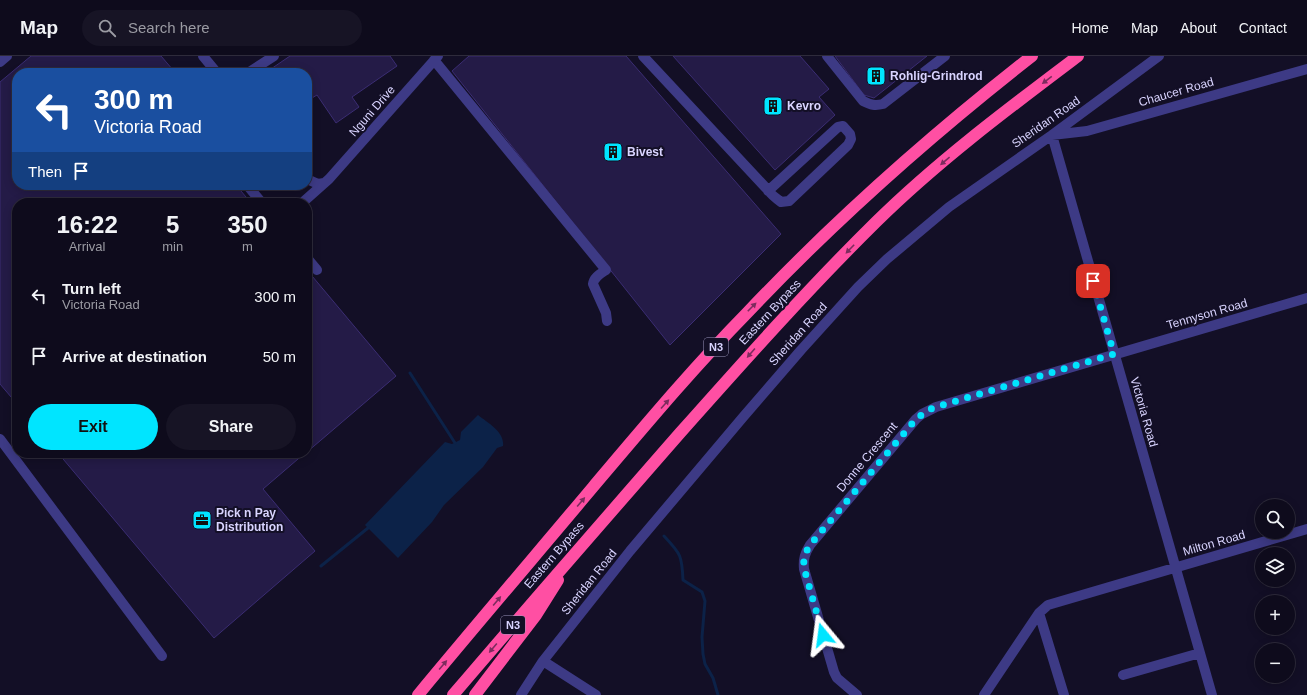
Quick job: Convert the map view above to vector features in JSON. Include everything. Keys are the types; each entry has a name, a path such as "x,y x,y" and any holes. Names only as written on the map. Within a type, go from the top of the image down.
{"highway":[{"name":"Eastern Bypass","path":"418,695 645,426 746,313 845,215 988,90 1032,56"},
{"name":"Eastern Bypass","path":"453,695 572,555 764,338 877,221 1001,114 1078,56"},
{"path":"475,695 548,597 572,555"}],"street":[{"path":"0,62 8,56"},
{"path":"203,56 213,68"},
{"path":"256,68 274,56"},
{"path":"643,56 768,191 781,202 789,200 848,145 851,139 850,134 843,126 838,127 768,191"},
{"path":"827,56 863,101 870,105 876,106 883,104 945,56"},
{"name":"Sheridan Road","path":"521,695 542,661 630,551 806,344 858,287 887,259 949,208 1010,163 1052,135 1159,56"},
{"path":"436,58 606,270 597,276 593,284 606,313 607,321"},
{"name":"Nguni Drive","path":"308,198 334,174 436,58"},
{"name":"Chaucer Road","path":"1052,135 1087,131 1307,69"},
{"name":"Victoria Road","path":"1052,135 1212,695"},
{"path":"312,181 318,184 324,183"},
{"path":"251,190 258,198"},
{"path":"312,264 317,270"},
{"name":"Tennyson Road","path":"1114,354 1307,298"},
{"name":"Donne Crescent","path":"857,695 837,678 830,662 804,568 806,552 810,545 916,419 928,410 1114,354"},
{"path":"0,439 12,455"},
{"path":"14,458 162,656"},
{"name":"Milton Road","path":"1175,568 1307,529"},
{"path":"987,693 1012,652 1044,608 1054,602 1175,568"},
{"path":"1039,613 1064,695"},
{"path":"1123,675 1200,653"},
{"path":"542,661 596,695"}],"water":[{"path":"478,415 499,432 503,441 503,446 497,448 483,467 444,505 432,522 398,558 365,525 445,442 452,444 460,440 461,432"}],"building":[{"path":"31,56 161,56 171,68 17,68"},
{"path":"290,56 390,56 397,66 352,97 359,107 336,123 317,95 312,98 312,68 272,68"},
{"name":"Bivest","path":"469,56 626,56 781,234 670,345 452,71"},
{"name":"Kevro","path":"673,56 800,56 829,89 819,97 835,115 775,170"},
{"name":"Rohlig-Grindrod","path":"835,56 927,56 874,98 864,95"},
{"path":"12,72 12,190 240,190 247,198 12,198 12,398 0,384 0,82"},
{"path":"312,276 396,376 312,448"},
{"name":"Pick n Pay Distribution","path":"62,458 299,458 263,489 315,551 214,638"}],"waterway":[{"path":"410,373 455,443"},
{"path":"321,566 368,528"},
{"path":"664,536 680,556 683,580 702,592 705,601 702,637 703,654 705,664 713,678 718,695"}],"place":[{"name":"Rohlig-Grindrod","path":"876,76"},
{"name":"Kevro","path":"773,106"},
{"name":"Bivest","path":"613,152"},
{"name":"Pick n Pay Distribution","path":"202,520"}],"route":[{"path":"823,635 804,568 806,552 810,545 916,419 928,410 1114,354 1093,281"}]}
